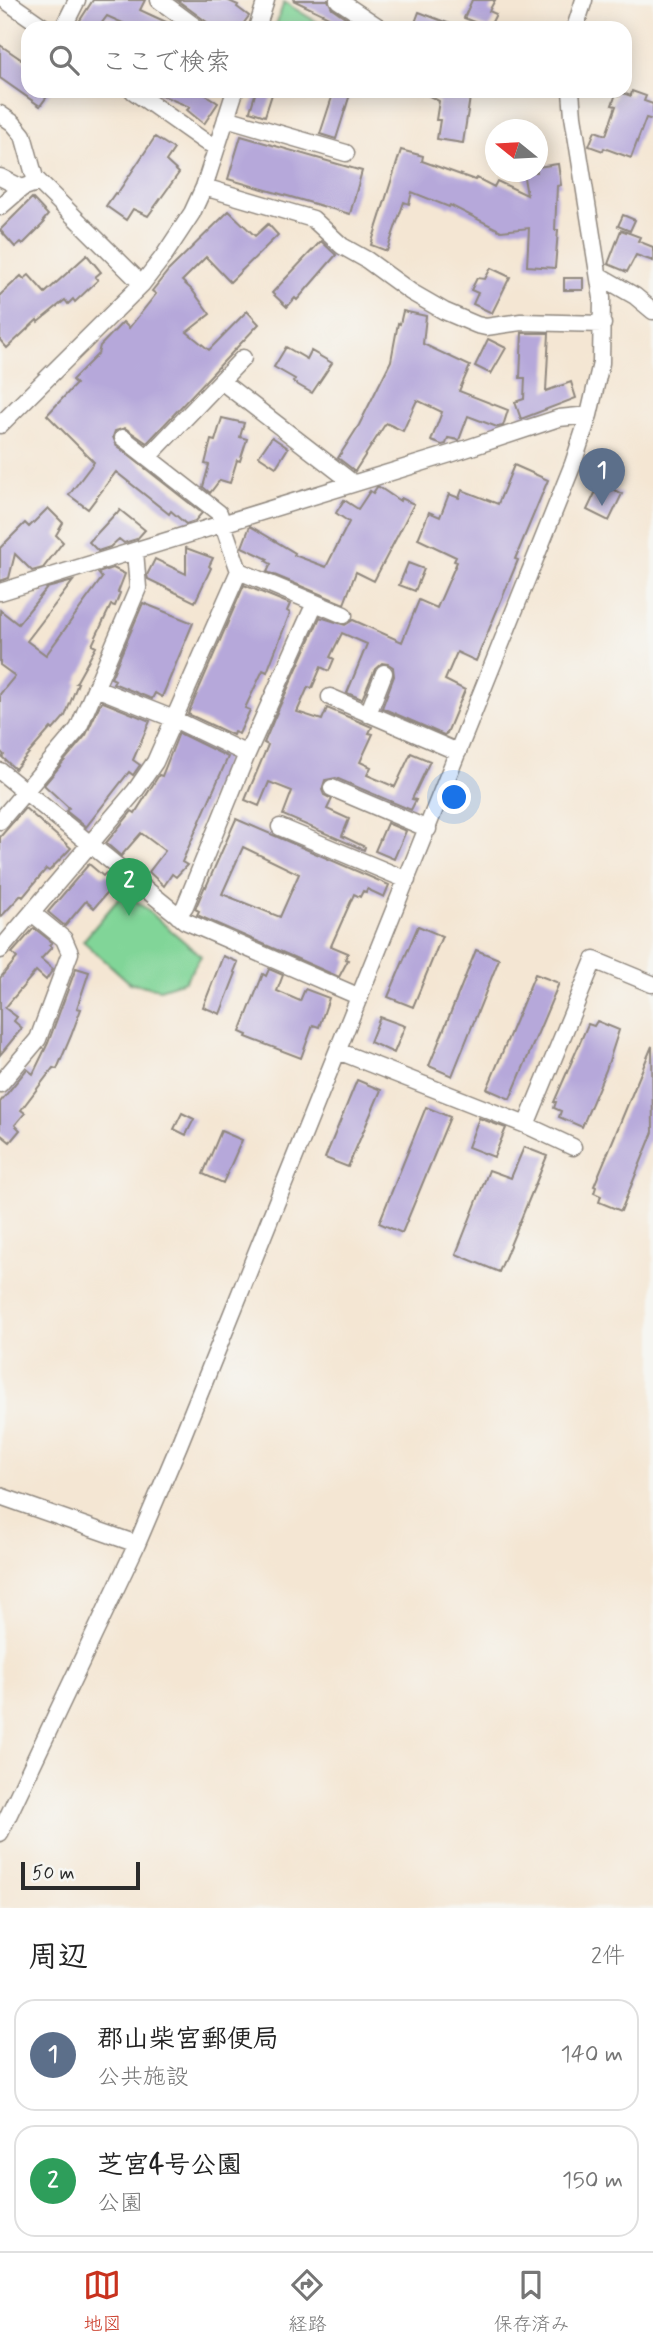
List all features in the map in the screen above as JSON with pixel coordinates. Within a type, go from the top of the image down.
[{"type":"street","points":[[5,0],[35,21]]},
{"type":"street","points":[[66,21],[77,0]]},
{"type":"street","points":[[159,0],[188,21]]},
{"type":"street","points":[[259,21],[266,0]]},
{"type":"street","points":[[338,0],[370,21]]},
{"type":"street","points":[[578,21],[584,0]]},
{"type":"street","points":[[143,98],[204,141],[217,147]]},
{"type":"street","points":[[0,425],[142,284],[183,228],[204,187],[233,98]]},
{"type":"street","points":[[0,1833],[136,1544],[179,1445],[428,829],[568,476],[589,415],[599,378],[603,324],[600,276],[572,98]]},
{"type":"street","points":[[0,114],[13,123],[27,141],[31,168],[39,182],[142,284]]},
{"type":"street","points":[[226,118],[346,153]]},
{"type":"street","points":[[0,177],[22,188]]},
{"type":"street","points":[[0,207],[22,188],[39,182]]},
{"type":"street","points":[[204,187],[313,219],[342,246],[367,260],[411,292],[444,311],[477,325],[486,327],[521,322],[603,324]]},
{"type":"street","points":[[600,276],[635,296],[653,311]]},
{"type":"street","points":[[148,457],[243,358]]},
{"type":"street","points":[[221,381],[353,483]]},
{"type":"street","points":[[0,592],[559,418],[589,415]]},
{"type":"street","points":[[0,950],[155,762],[239,571],[216,510],[123,438]]},
{"type":"street","points":[[0,821],[78,729],[138,588],[135,551]]},
{"type":"street","points":[[239,571],[344,615]]},
{"type":"street","points":[[178,916],[185,906],[247,754],[315,603]]},
{"type":"street","points":[[368,714],[384,673]]},
{"type":"street","points":[[96,688],[174,719],[247,754]]},
{"type":"street","points":[[330,697],[458,752]]},
{"type":"street","points":[[0,771],[178,916],[215,936],[360,997]]},
{"type":"street","points":[[332,788],[428,829]]},
{"type":"street","points":[[280,827],[407,880]]},
{"type":"street","points":[[0,1084],[38,1039],[70,953],[64,939],[32,913]]},
{"type":"street","points":[[526,1125],[594,960],[652,985]]},
{"type":"street","points":[[338,1051],[526,1125],[573,1147]]},
{"type":"street","points":[[0,1496],[136,1544]]},
{"type":"green space","points":[[284,2],[315,21],[277,21]]},
{"type":"green space","points":[[125,891],[201,956],[185,981],[160,989],[130,983],[83,941]]},
{"type":"building","points":[[93,0],[145,0],[140,10],[164,21],[118,21],[107,16],[103,21],[80,21]]},
{"type":"building","points":[[177,0],[227,0],[238,5],[237,7],[249,16],[245,21],[206,21]]},
{"type":"building","points":[[293,0],[328,0],[332,8],[351,21],[335,20]]},
{"type":"building","points":[[472,0],[495,0],[489,11],[496,14],[492,21],[472,21],[464,18]]},
{"type":"building","points":[[419,12],[442,21],[416,21]]},
{"type":"building","points":[[0,45],[21,59],[21,93],[0,78]]},
{"type":"building","points":[[632,91],[646,96],[644,101],[653,104],[653,120],[646,118],[631,158],[604,148],[603,151],[589,146],[595,131],[606,135],[616,106],[612,105],[614,98],[632,98]]},
{"type":"building","points":[[29,98],[46,98],[40,106]]},
{"type":"building","points":[[168,98],[210,98],[218,103],[204,124],[187,110],[190,107]]},
{"type":"building","points":[[254,98],[271,98],[265,116],[250,111]]},
{"type":"building","points":[[332,98],[349,98],[336,139],[320,134]]},
{"type":"building","points":[[433,98],[470,98],[463,143],[437,139],[439,101]]},
{"type":"building","points":[[241,136],[362,171],[350,214],[228,179]]},
{"type":"building","points":[[155,137],[174,149],[166,161],[179,173],[148,216],[133,209],[126,220],[106,206]]},
{"type":"building","points":[[401,150],[423,156],[422,161],[475,180],[477,178],[494,187],[499,182],[527,195],[525,182],[548,182],[548,165],[558,164],[561,185],[557,186],[555,268],[527,266],[529,228],[501,231],[450,205],[449,207],[412,192],[409,204],[404,202],[387,251],[371,245]]},
{"type":"building","points":[[32,198],[48,215],[44,223],[23,244],[21,242],[15,247],[0,230]]},
{"type":"building","points":[[229,211],[255,236],[268,224],[278,235],[230,282],[206,257],[182,281],[210,314],[187,332],[209,350],[247,311],[259,324],[147,443],[125,428],[115,431],[113,437],[117,446],[202,513],[195,521],[186,524],[171,511],[169,514],[116,472],[88,509],[69,495],[94,462],[47,415],[76,384],[72,380],[98,354],[100,346],[123,322],[129,328],[156,294],[152,291],[168,271]]},
{"type":"building","points":[[623,215],[635,220],[630,231],[618,226]]},
{"type":"building","points":[[621,230],[640,237],[638,241],[653,247],[653,261],[636,255],[627,272],[608,264]]},
{"type":"building","points":[[321,241],[336,255],[297,300],[295,298],[287,307],[272,293]]},
{"type":"building","points":[[87,255],[101,272],[95,277],[98,280],[75,302],[73,299],[68,304],[65,300],[38,322],[37,320],[7,348],[0,340],[0,295],[21,276],[24,279],[29,275],[45,293]]},
{"type":"building","points":[[491,268],[510,277],[492,313],[473,304],[478,293],[471,290],[477,278],[485,279]]},
{"type":"building","points":[[564,278],[583,278],[583,290],[564,290]]},
{"type":"building","points":[[403,311],[426,316],[423,344],[470,366],[459,391],[508,410],[503,426],[497,427],[468,416],[459,440],[448,438],[446,444],[442,445],[431,441],[442,412],[417,400],[403,431],[386,423],[355,471],[338,458],[359,425],[391,361]]},
{"type":"building","points":[[522,333],[549,333],[546,391],[571,382],[576,398],[521,419],[515,402],[524,399],[525,378],[520,378]]},
{"type":"building","points":[[488,339],[506,348],[491,374],[475,366]]},
{"type":"building","points":[[286,347],[307,359],[311,351],[332,363],[312,393],[274,367]]},
{"type":"building","points":[[222,418],[244,423],[240,437],[247,439],[230,483],[220,480],[210,493],[203,487],[209,465],[205,464],[211,440],[215,441]]},
{"type":"building","points":[[272,437],[288,448],[276,467],[259,456]]},
{"type":"building","points":[[514,465],[548,480],[476,661],[457,652],[445,680],[465,690],[447,733],[444,735],[382,708],[394,676],[393,667],[388,664],[382,663],[375,669],[362,699],[347,693],[367,644],[342,633],[330,657],[334,659],[329,671],[321,667],[297,712],[322,720],[327,708],[372,727],[369,733],[373,734],[360,762],[371,767],[367,775],[395,787],[411,753],[430,761],[412,799],[416,800],[411,810],[336,778],[325,780],[322,790],[324,795],[332,799],[327,809],[349,819],[342,836],[365,847],[364,850],[283,815],[292,791],[269,782],[259,806],[245,800],[268,745],[264,743],[320,617],[345,625],[353,620],[402,642],[419,600],[437,608],[457,562],[454,561],[456,557],[418,539],[429,512],[440,517],[449,494],[459,498],[462,490],[498,504]]},
{"type":"building","points":[[377,487],[400,501],[401,498],[414,504],[374,581],[356,572],[344,604],[267,572],[271,564],[266,561],[268,559],[242,547],[250,526],[295,553],[294,555],[326,567],[349,522],[336,513],[344,500],[358,509],[370,491],[373,493]]},
{"type":"building","points":[[608,487],[622,494],[609,521],[587,510],[597,489],[605,493]]},
{"type":"building","points":[[48,508],[63,523],[56,535],[63,542],[43,568],[32,571],[15,554],[9,578],[0,581],[0,548],[25,523],[29,527]]},
{"type":"building","points":[[120,510],[145,530],[137,539],[124,543],[119,539],[110,547],[98,551],[89,542]]},
{"type":"building","points":[[186,548],[213,558],[195,602],[148,579],[147,575],[155,559],[186,574]]},
{"type":"building","points":[[408,563],[424,569],[415,591],[399,585]]},
{"type":"building","points":[[113,568],[125,574],[118,592],[120,593],[115,606],[111,605],[92,645],[96,647],[76,683],[65,716],[15,769],[2,757],[4,755],[0,751],[0,694],[15,676],[0,665],[0,610],[18,624],[47,588],[73,581],[27,641],[46,655],[102,578],[98,573]]},
{"type":"building","points":[[244,585],[290,604],[287,611],[290,613],[267,672],[263,670],[245,708],[250,710],[239,734],[234,732],[233,735],[188,714]]},
{"type":"building","points":[[143,603],[193,623],[162,697],[155,693],[152,699],[113,683],[115,680],[111,678]]},
{"type":"building","points":[[103,702],[150,721],[133,760],[140,765],[133,775],[129,772],[86,827],[66,811],[69,808],[44,785],[86,735]]},
{"type":"building","points":[[179,733],[228,757],[182,862],[187,865],[176,877],[172,874],[164,886],[149,872],[165,851],[141,833],[121,856],[106,843],[132,811],[135,813],[159,775],[162,776]]},
{"type":"building","points":[[25,808],[71,848],[49,871],[46,869],[23,897],[21,895],[0,918],[0,837]]},
{"type":"building","points":[[236,819],[389,885],[384,897],[367,889],[360,897],[354,894],[331,946],[348,953],[345,959],[348,960],[339,977],[197,915],[199,911],[195,909]],"holes":[[[243,847],[299,874],[280,917],[222,894]]]},
{"type":"building","points":[[387,823],[406,831],[394,859],[375,851]]},
{"type":"building","points":[[89,864],[103,876],[106,873],[116,882],[94,908],[86,901],[65,926],[48,912]]},
{"type":"building","points":[[418,926],[442,936],[413,1007],[388,997]]},
{"type":"building","points":[[34,928],[52,942],[49,945],[52,947],[41,959],[53,969],[46,980],[36,971],[5,1008],[17,1017],[14,1021],[22,1028],[0,1055],[0,978],[17,958],[12,953]]},
{"type":"building","points":[[476,950],[499,959],[452,1076],[429,1066]]},
{"type":"building","points":[[223,956],[238,962],[220,1014],[203,1007]]},
{"type":"building","points":[[76,968],[89,972],[77,1008],[81,1009],[71,1036],[57,1069],[53,1068],[21,1110],[25,1113],[15,1125],[20,1130],[10,1142],[0,1134],[0,1102],[27,1069],[33,1074],[48,1043]]},
{"type":"building","points":[[269,969],[283,975],[277,991],[300,1001],[305,989],[329,998],[319,1027],[313,1025],[301,1058],[246,1037],[247,1035],[240,1032],[263,974],[266,976]]},
{"type":"building","points":[[535,974],[559,983],[510,1099],[487,1089]]},
{"type":"building","points":[[380,1017],[405,1026],[394,1053],[370,1042]]},
{"type":"building","points":[[597,1021],[619,1030],[606,1070],[582,1127],[559,1117],[561,1111],[554,1108],[554,1102],[588,1024],[594,1026]]},
{"type":"building","points":[[652,1046],[653,1132],[621,1211],[599,1202],[601,1196],[594,1193],[594,1186]]},
{"type":"building","points":[[357,1080],[381,1090],[348,1167],[325,1158]]},
{"type":"building","points":[[426,1107],[450,1117],[402,1233],[379,1223]]},
{"type":"building","points":[[182,1113],[194,1119],[186,1135],[174,1129]]},
{"type":"building","points":[[479,1118],[506,1128],[494,1157],[468,1147]]},
{"type":"building","points":[[221,1131],[242,1140],[223,1183],[203,1174]]},
{"type":"building","points":[[524,1147],[547,1156],[499,1272],[456,1254],[489,1170],[511,1178]]},
{"type":"place","name":"郡山柴宮郵便局","points":[[602,506]]},
{"type":"place","name":"芝宮4号公園","points":[[129,916]]}]
